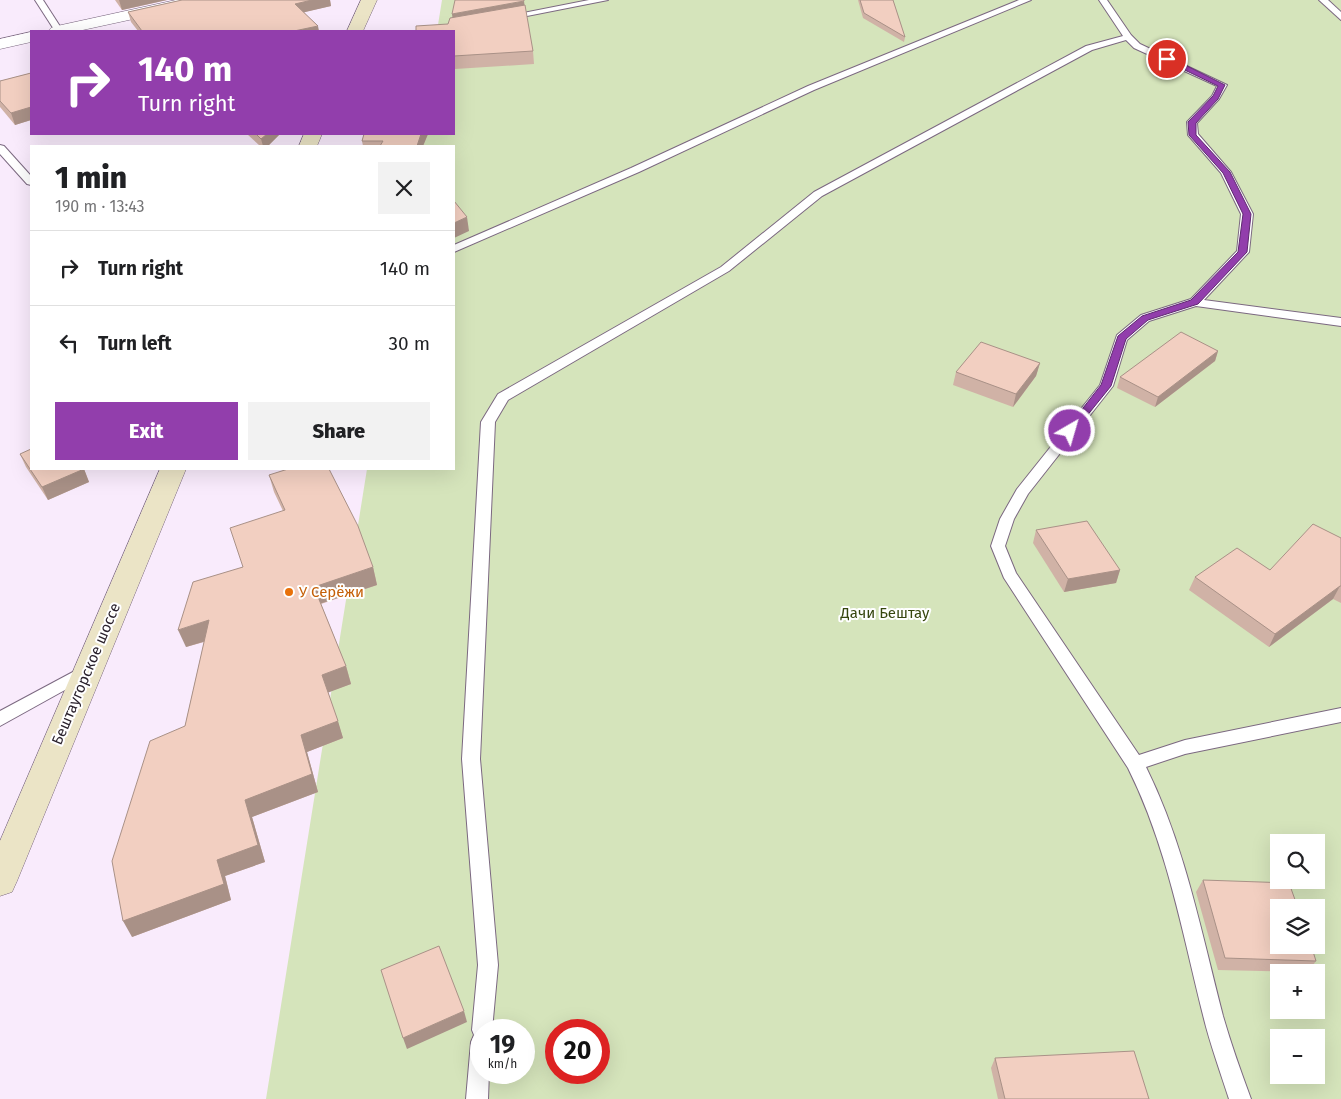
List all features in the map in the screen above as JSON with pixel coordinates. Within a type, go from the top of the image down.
[{"type":"main road","points":[[355,30],[369,0]]},
{"type":"main road","name":"Бештаугорское шоссе","points":[[0,880],[173,470]]},
{"type":"street","points":[[63,30],[198,0]]},
{"type":"street","points":[[0,44],[30,37]]},
{"type":"lane","points":[[39,0],[57,30]]},
{"type":"lane","points":[[497,19],[604,0]]},
{"type":"lane","points":[[455,249],[635,170],[811,88],[1027,0]]},
{"type":"lane","points":[[1103,0],[1128,37],[1137,46],[1222,85],[1216,97],[1192,122],[1193,135],[1226,172],[1247,214],[1243,252],[1195,302]]},
{"type":"lane","points":[[1323,0],[1341,17]]},
{"type":"lane","points":[[483,1019],[488,965],[471,759],[488,422],[503,397],[725,269],[818,194],[1089,48],[1128,37]]},
{"type":"lane","points":[[0,148],[30,181]]},
{"type":"lane","points":[[1240,1099],[1214,1019],[1174,860],[1151,793],[1135,763],[1009,574],[998,546],[1007,519],[1022,492],[1106,386],[1122,338],[1145,318],[1195,302],[1341,322]]},
{"type":"lane","points":[[0,718],[87,671]]},
{"type":"lane","points":[[1135,763],[1185,747],[1341,715]]},
{"type":"lane","points":[[477,1099],[478,1084]]},
{"type":"green space","name":"Дачи Бештау","points":[[442,0],[1341,0],[1341,1099],[266,1099],[367,470],[455,470],[455,145],[419,145],[421,135],[455,135],[455,30],[437,30]]},
{"type":"building","points":[[182,0],[312,0],[295,4],[318,26],[299,30],[141,30],[128,12]]},
{"type":"building","points":[[455,0],[524,0],[524,1],[452,14]]},
{"type":"building","points":[[860,0],[893,0],[905,37],[864,13]]},
{"type":"building","points":[[525,5],[533,51],[455,56],[455,30],[416,30],[416,26],[448,24],[450,18]]},
{"type":"building","points":[[30,73],[30,107],[11,113],[0,101],[0,81]]},
{"type":"building","points":[[257,135],[266,135],[261,139]]},
{"type":"building","points":[[364,135],[421,135],[417,145],[381,145],[383,141],[362,141]]},
{"type":"building","points":[[455,202],[467,217],[455,223]]},
{"type":"building","points":[[1181,332],[1218,351],[1158,397],[1120,377]]},
{"type":"building","points":[[981,342],[1040,363],[1016,394],[956,372]]},
{"type":"building","points":[[30,449],[30,469],[20,454]]},
{"type":"building","points":[[31,470],[82,470],[42,487]]},
{"type":"building","points":[[285,470],[330,470],[358,526],[373,567],[314,587],[346,666],[322,675],[338,721],[301,735],[312,774],[245,800],[258,845],[217,860],[224,884],[123,921],[112,861],[150,741],[185,726],[209,620],[178,630],[193,582],[243,567],[230,528],[285,510],[269,475]]},
{"type":"building","points":[[1087,521],[1120,570],[1068,579],[1036,530]]},
{"type":"building","points":[[1313,524],[1341,538],[1341,586],[1275,634],[1195,577],[1237,548],[1270,570]]},
{"type":"building","points":[[1203,880],[1270,882],[1270,889],[1291,889],[1295,899],[1270,899],[1270,954],[1314,954],[1316,961],[1225,958]]},
{"type":"building","points":[[439,946],[464,1011],[403,1038],[381,970]]},
{"type":"building","points":[[1134,1051],[1149,1099],[1005,1099],[995,1058]]},
{"type":"place","name":"У Серёжи","points":[[289,592]]},
{"type":"route","points":[[1070,431],[1106,386],[1122,338],[1145,318],[1167,309],[1195,302],[1243,252],[1247,214],[1226,172],[1193,135],[1192,122],[1216,97],[1222,85],[1167,59]]}]
